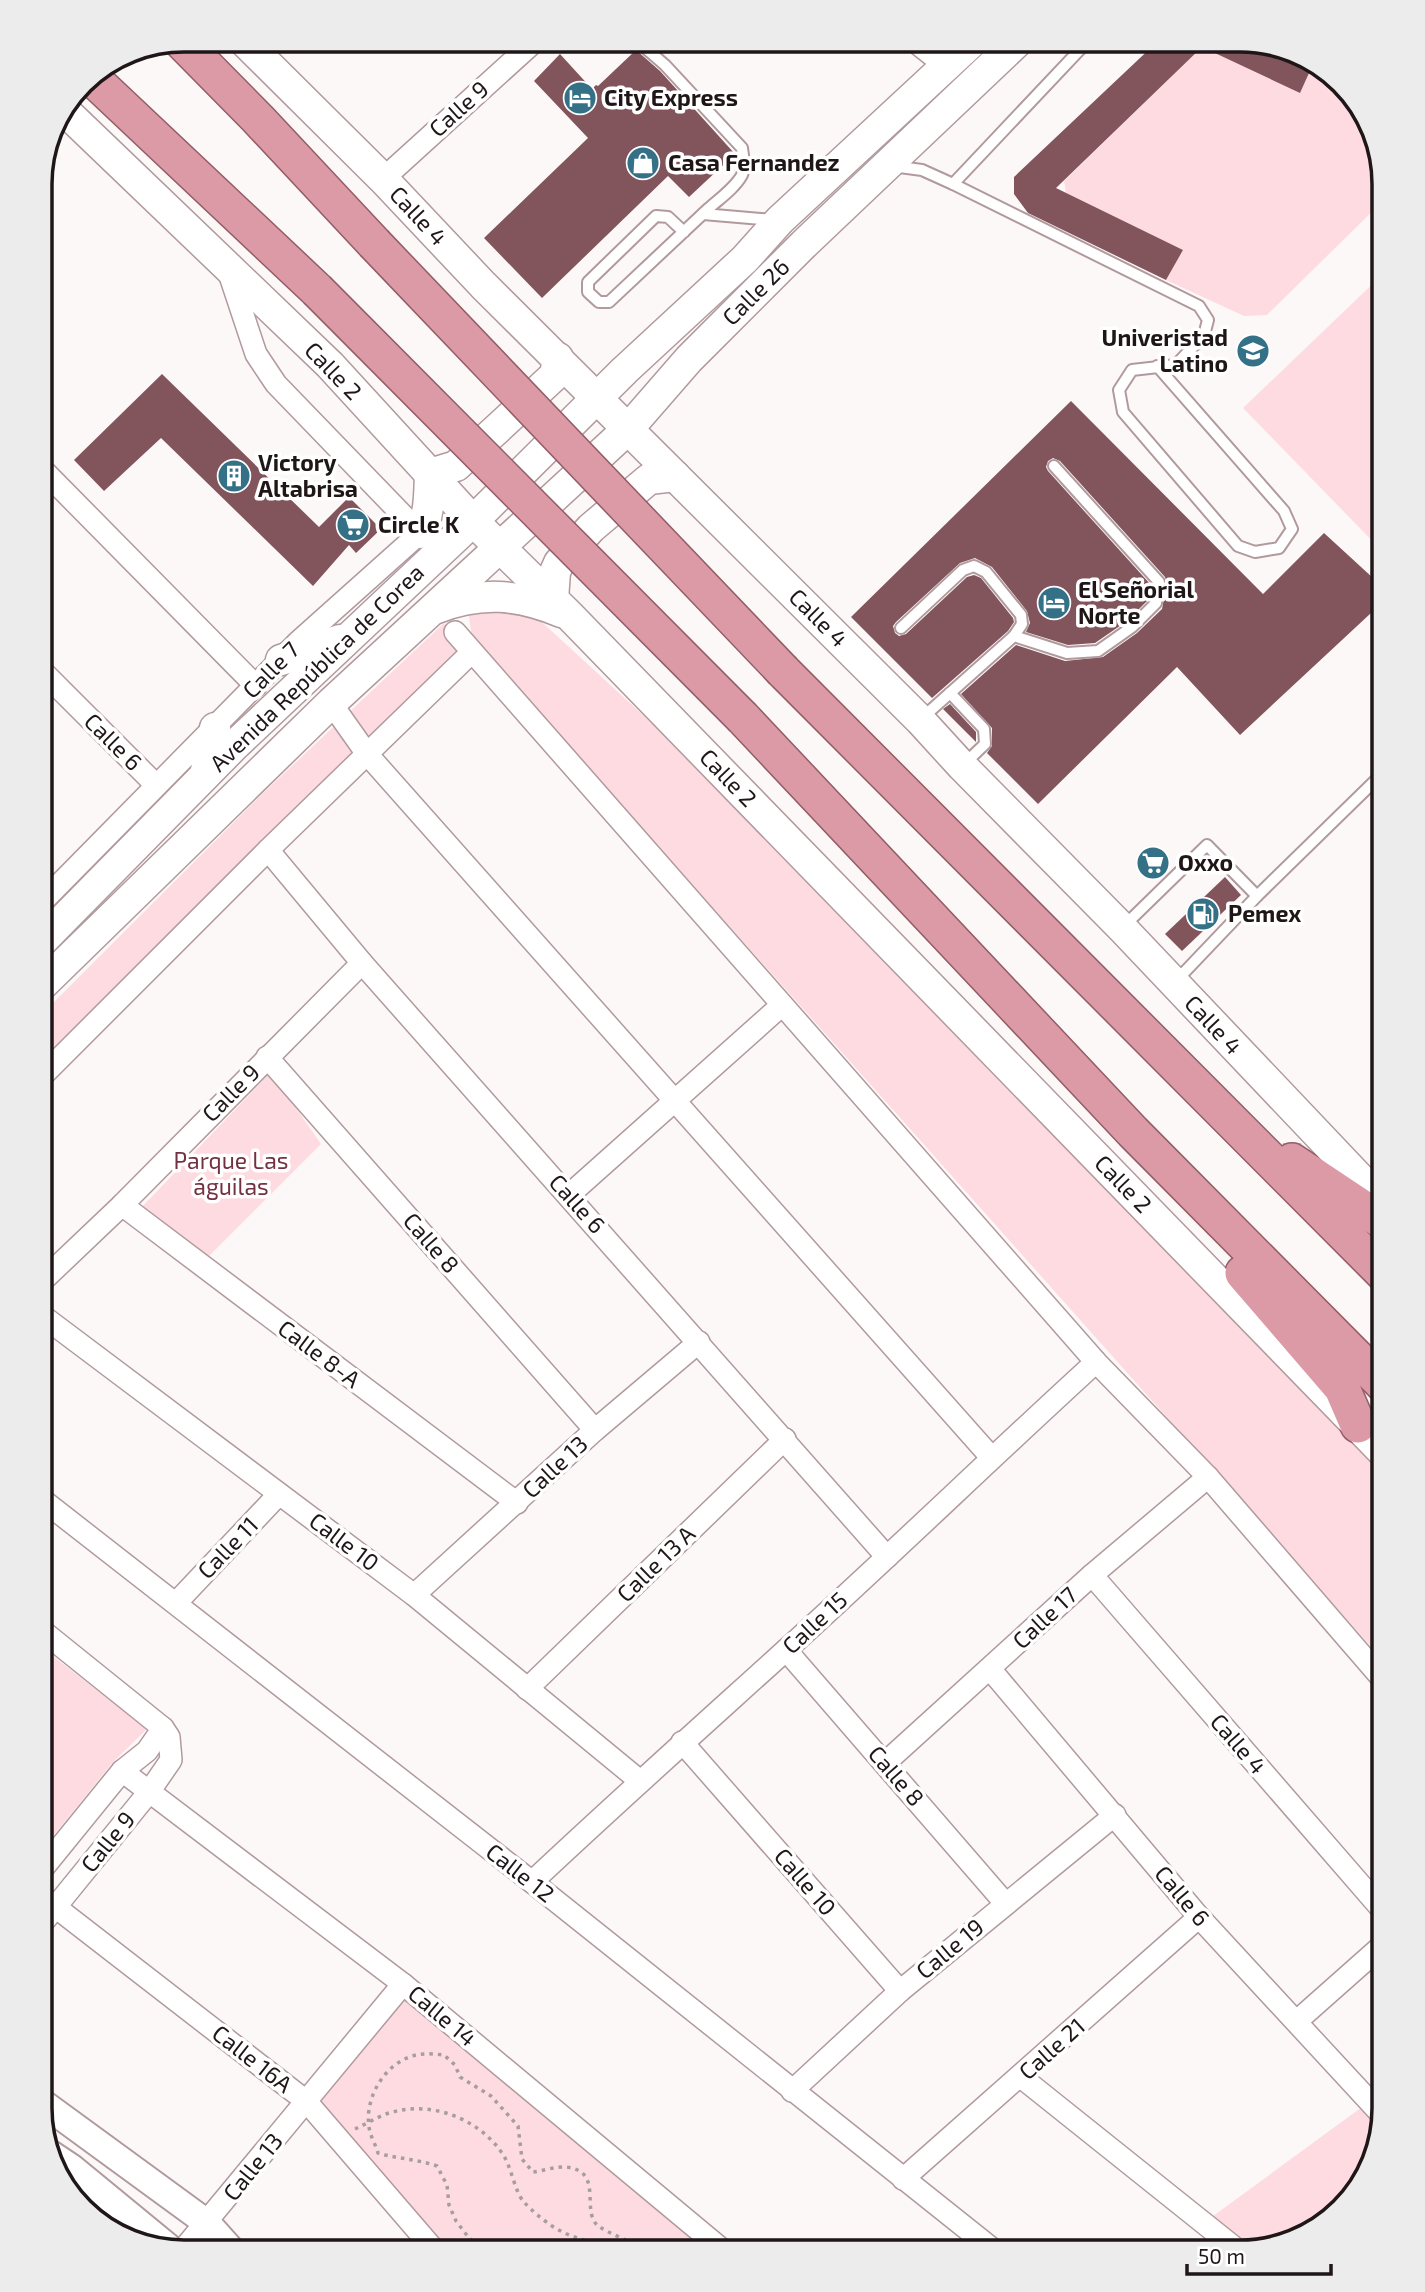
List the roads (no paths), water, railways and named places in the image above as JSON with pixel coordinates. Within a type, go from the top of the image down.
[{"type":"highway","points":[[192,52],[783,670],[1372,1262]]},
{"type":"highway","points":[[98,84],[317,290],[743,718],[1133,1132],[1372,1373]]},
{"type":"highway","points":[[1226,1117],[1372,1214]]},
{"type":"highway","points":[[1133,1132],[1201,1225],[1342,1388],[1358,1425]]},
{"type":"main road","name":"Calle 4","points":[[255,52],[383,179],[483,285],[920,720],[1372,1191]]},
{"type":"main road","name":"Calle 26","points":[[599,398],[625,370],[745,259],[780,220],[961,53]]},
{"type":"main road","name":"Calle 26","points":[[500,547],[629,428],[689,359],[885,165],[1005,53]]},
{"type":"main road","name":"Calle 2","points":[[71,117],[330,365],[473,522],[561,607],[1372,1440]]},
{"type":"main road","points":[[420,533],[429,505],[430,474],[456,466],[496,430],[555,375],[558,358]]},
{"type":"main road","name":"Avenida República de Corea","points":[[53,930],[205,775],[473,522],[599,398]]},
{"type":"main road","points":[[430,611],[461,599],[511,596],[561,607],[555,572],[559,563],[591,528],[649,479],[675,476]]},
{"type":"main road","name":"Avenida República de Corea","points":[[53,976],[331,703],[500,547]]},
{"type":"main road","points":[[281,660],[350,636]]},
{"type":"main road","points":[[205,775],[215,728]]},
{"type":"street","name":"Calle 9","points":[[383,179],[522,52]]},
{"type":"street","points":[[929,53],[947,67]]},
{"type":"street","points":[[226,264],[256,354],[276,384],[420,533]]},
{"type":"street","points":[[53,480],[256,685]]},
{"type":"street","name":"Calle 7","points":[[53,884],[215,728],[281,660],[374,572],[420,533]]},
{"type":"street","points":[[455,632],[1096,1362],[1208,1477],[1372,1667]]},
{"type":"street","points":[[53,1065],[268,850],[472,652]]},
{"type":"street","name":"Calle 6","points":[[53,682],[156,785]]},
{"type":"street","points":[[331,703],[367,754],[992,1457]]},
{"type":"street","name":"Calle 6","points":[[268,850],[362,963],[887,1557]]},
{"type":"street","name":"Calle 9","points":[[52,1271],[122,1205],[362,963]]},
{"type":"street","points":[[569,1195],[782,1005]]},
{"type":"street","name":"Calle 8","points":[[267,1057],[595,1430]]},
{"type":"street","name":"Calle 8-A","points":[[122,1205],[517,1503]]},
{"type":"street","name":"Calle 10","points":[[52,1323],[414,1595],[640,1781]]},
{"type":"street","name":"Calle 13","points":[[414,1595],[595,1430],[699,1342]]},
{"type":"street","name":"Calle 15","points":[[532,1882],[1096,1362]]},
{"type":"street","name":"Calle 13 A","points":[[527,1689],[785,1439]]},
{"type":"street","name":"Calle 17","points":[[885,1763],[1092,1575],[1208,1477]]},
{"type":"street","name":"Calle 11","points":[[176,1602],[279,1494]]},
{"type":"street","name":"Calle 12","points":[[52,1508],[176,1602],[532,1882],[980,2240]]},
{"type":"street","name":"Calle 4","points":[[1092,1575],[1372,1898]]},
{"type":"street","points":[[52,1639],[163,1728],[169,1737],[171,1760],[149,1792]]},
{"type":"street","name":"Calle 8","points":[[786,1650],[1005,1903]]},
{"type":"street","name":"Calle 6","points":[[990,1669],[1199,1917],[1372,2104]]},
{"type":"street","points":[[122,1771],[147,1751],[163,1728]]},
{"type":"street","name":"Calle 10","points":[[682,1742],[900,1991]]},
{"type":"street","name":"Calle 9","points":[[52,1857],[122,1771]]},
{"type":"street","name":"Calle 14","points":[[122,1771],[403,1984],[710,2240]]},
{"type":"street","name":"Calle 9","points":[[52,1896],[149,1792]]},
{"type":"street","name":"Calle 19","points":[[792,2091],[900,1991],[1115,1815]]},
{"type":"street","name":"Calle 16A","points":[[52,1903],[306,2101],[425,2239]]},
{"type":"street","name":"Calle 21","points":[[903,2179],[1199,1917]]},
{"type":"street","points":[[1297,2021],[1372,1955]]},
{"type":"street","name":"Calle 13","points":[[192,2239],[403,1984]]},
{"type":"street","points":[[1021,2077],[1225,2240]]},
{"type":"street","points":[[52,2110],[206,2223],[220,2239]]},
{"type":"street","points":[[66,2166],[153,2235]]},
{"type":"lane","points":[[650,52],[742,148],[743,173],[736,183],[684,232],[609,302],[598,302],[588,292],[588,282],[652,219],[662,215],[667,217],[684,232]]},
{"type":"lane","points":[[953,184],[1077,53]]},
{"type":"lane","points":[[885,165],[922,170],[1199,306],[1208,320],[1204,335],[1176,365],[1157,366],[1132,370],[1119,390],[1123,412],[1238,546],[1255,552],[1279,548],[1292,529],[1284,511],[1157,366]]},
{"type":"lane","points":[[703,214],[780,220]]},
{"type":"lane","points":[[1014,636],[1067,653],[1098,651],[1132,627],[1156,603],[1159,582],[1054,466]]},
{"type":"lane","points":[[901,628],[963,570],[974,566],[986,572],[1021,615],[1022,624],[1014,636],[920,720]]},
{"type":"lane","points":[[950,692],[984,729],[985,744],[962,766]]},
{"type":"lane","points":[[1174,983],[1372,784]]},
{"type":"lane","points":[[1122,928],[1207,845],[1257,897]]},
{"type":"place","name":"City Express","points":[[580,98]]},
{"type":"place","name":"Casa Fernandez","points":[[643,163]]},
{"type":"place","name":"Univeristad Latino","points":[[1253,351]]},
{"type":"place","name":"Victory Altabrisa","points":[[234,476]]},
{"type":"place","name":"Circle K","points":[[353,525]]},
{"type":"place","name":"El Señorial Norte","points":[[1054,603]]},
{"type":"place","name":"Oxxo","points":[[1153,863]]},
{"type":"place","name":"Pemex","points":[[1203,914]]},
{"type":"park label","name":"Parque Las águilas","points":[[231,1174]]}]
